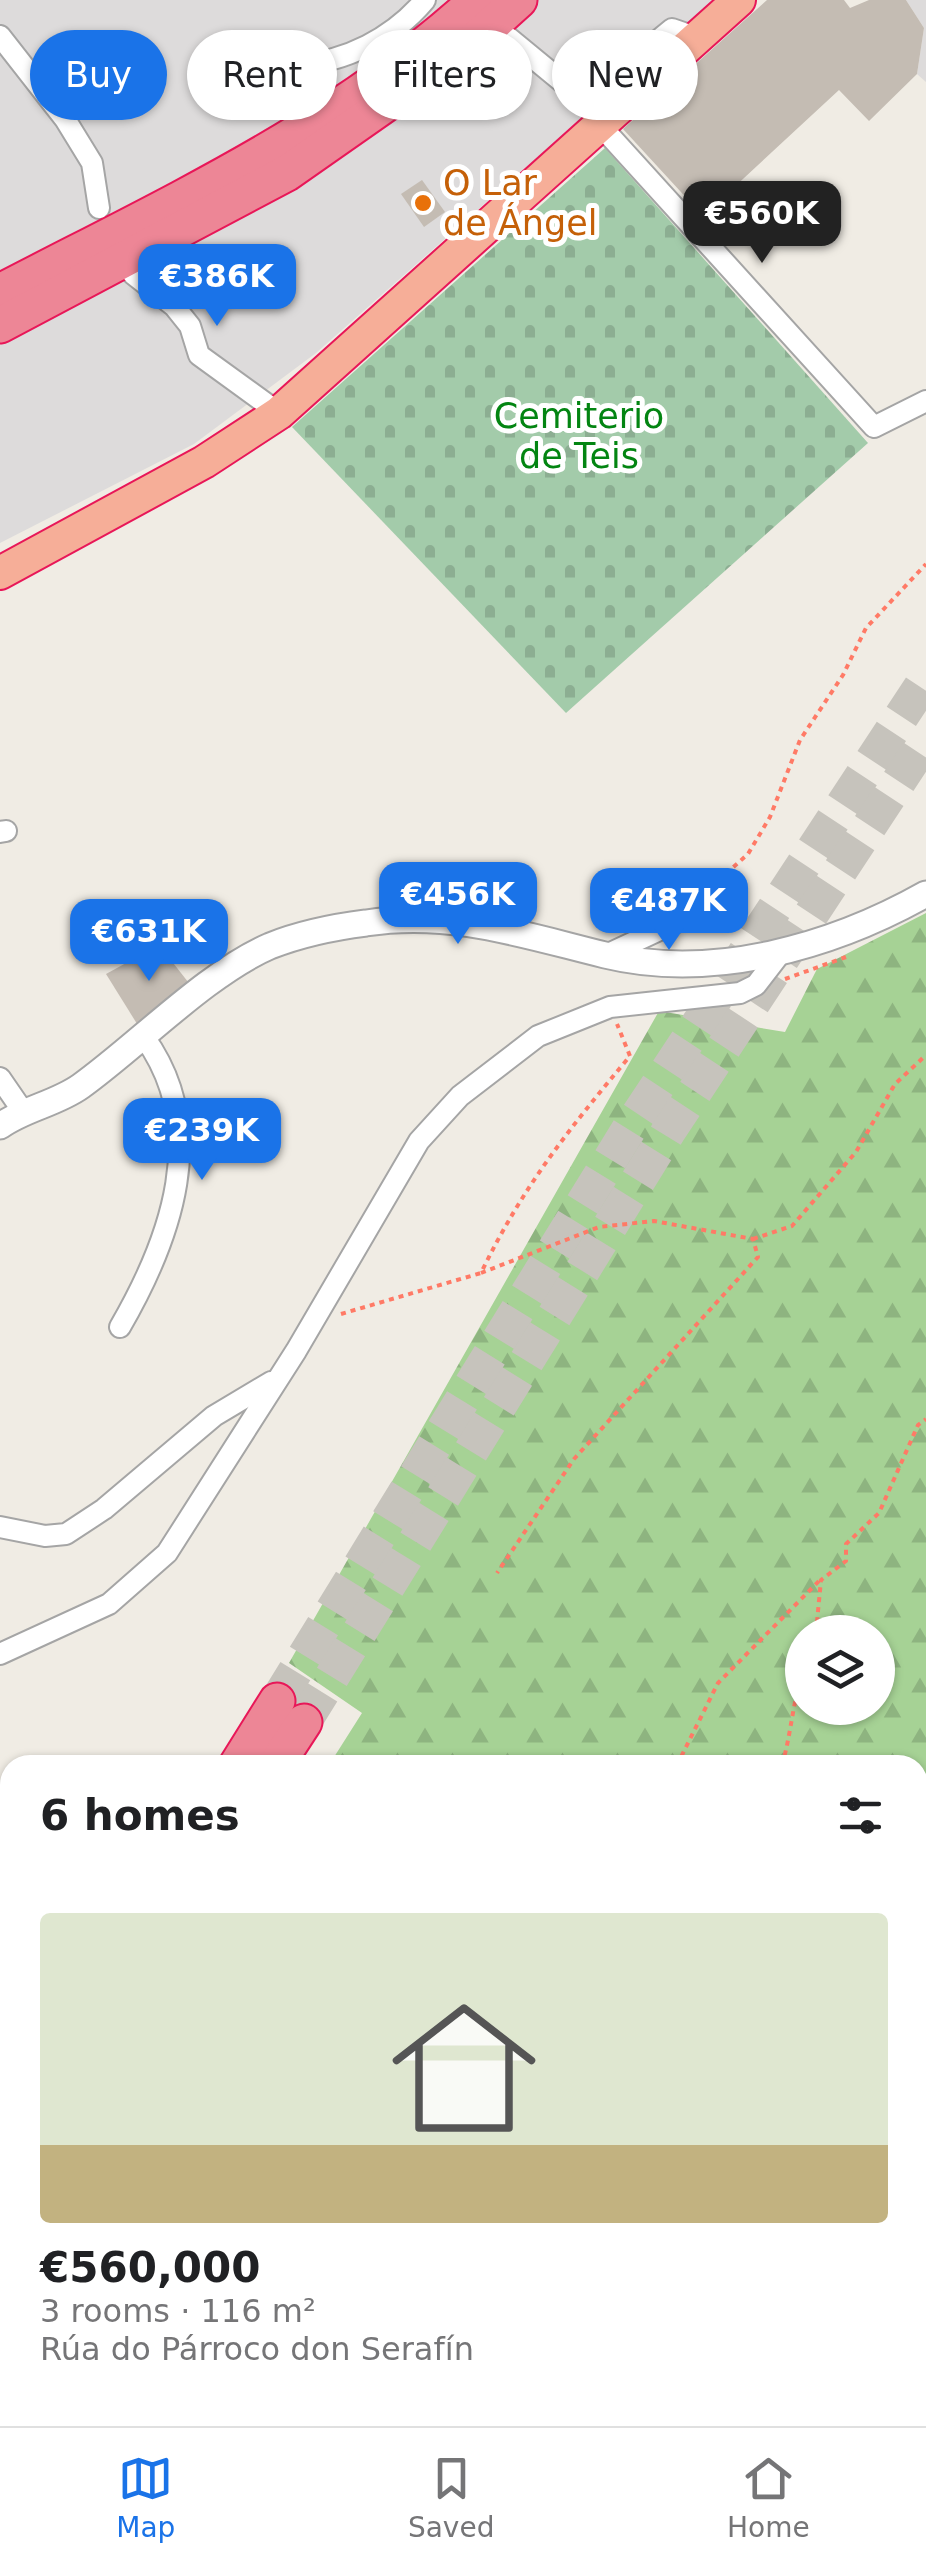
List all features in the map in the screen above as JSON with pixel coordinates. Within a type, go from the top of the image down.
[{"type":"highway","points":[[0,292],[284,142],[372,85],[477,0]]},
{"type":"highway","points":[[0,325],[287,173],[452,58],[519,0]]},
{"type":"highway","points":[[698,38],[739,0]]},
{"type":"highway","points":[[0,573],[204,462],[278,413],[604,120]]},
{"type":"highway","points":[[247,1755],[290,1711],[279,1755]]},
{"type":"street","points":[[337,60],[378,40],[426,0]]},
{"type":"street","points":[[0,36],[65,120],[92,163],[98,208]]},
{"type":"street","points":[[532,57],[552,74]]},
{"type":"street","points":[[599,124],[874,428],[926,401]]},
{"type":"street","points":[[134,274],[174,306],[190,326],[199,355],[278,413]]},
{"type":"street","points":[[0,1126],[22,1110],[77,1089],[237,964],[268,947],[332,928],[412,918],[463,920],[532,933],[606,955],[700,964],[782,950],[864,926],[926,894]]},
{"type":"street","points":[[606,955],[710,906]]},
{"type":"street","points":[[0,1654],[72,1625],[109,1604],[167,1554],[279,1378],[400,1172],[439,1116],[501,1061],[538,1036],[610,1007],[740,993],[756,985],[782,950]]},
{"type":"street","points":[[120,1327],[165,1238],[182,1159],[178,1125],[162,1072],[144,1037]]},
{"type":"street","points":[[0,1078],[22,1110]]},
{"type":"street","points":[[0,1527],[45,1536],[66,1534],[104,1509],[214,1416],[279,1378]]},
{"type":"path","points":[[710,906],[703,898],[718,877],[748,854],[770,817],[800,740],[843,675],[866,628],[926,564]]},
{"type":"path","points":[[481,1273],[508,1216],[545,1158],[630,1056],[610,1007]]},
{"type":"path","points":[[312,1322],[481,1273],[598,1227],[654,1221],[753,1239],[792,1226],[856,1152],[894,1084],[926,1055]]},
{"type":"path","points":[[496,1573],[574,1459],[758,1257],[753,1239]]},
{"type":"path","points":[[683,1755],[718,1683],[821,1580],[846,1561],[846,1544],[878,1513],[893,1488],[918,1424],[926,1419]]},
{"type":"path","points":[[818,1615],[821,1580]]},
{"type":"path","points":[[785,1755],[790,1725]]},
{"type":"shaded area","points":[[0,0],[715,0],[681,30],[552,30],[552,120],[579,120],[316,353],[194,444],[0,543]]},
{"type":"shaded area","points":[[906,0],[926,0],[926,82],[917,74],[924,28]]},
{"type":"green space","name":"Cemiterio de Teis","points":[[605,148],[868,443],[566,713],[292,427]]},
{"type":"green space","points":[[926,913],[926,1755],[335,1755],[362,1713],[289,1663],[659,1011],[785,1032],[817,969]]},
{"type":"building","points":[[767,0],[844,0],[850,8],[869,0],[906,0],[924,28],[917,74],[869,121],[839,90],[703,216],[623,129],[633,120],[698,120],[698,62]]},
{"type":"building","name":"O Lar de Ángel","points":[[422,180],[445,212],[424,227],[401,194]]},
{"type":"building","points":[[159,945],[192,987],[139,1027],[106,974]]},
{"type":"tunnel","points":[[277,1701],[629,1129],[926,679]]},
{"type":"tunnel","points":[[304,1722],[668,1132],[926,740]]},
{"type":"place","name":"O Lar de Ángel","points":[[423,203]]}]
